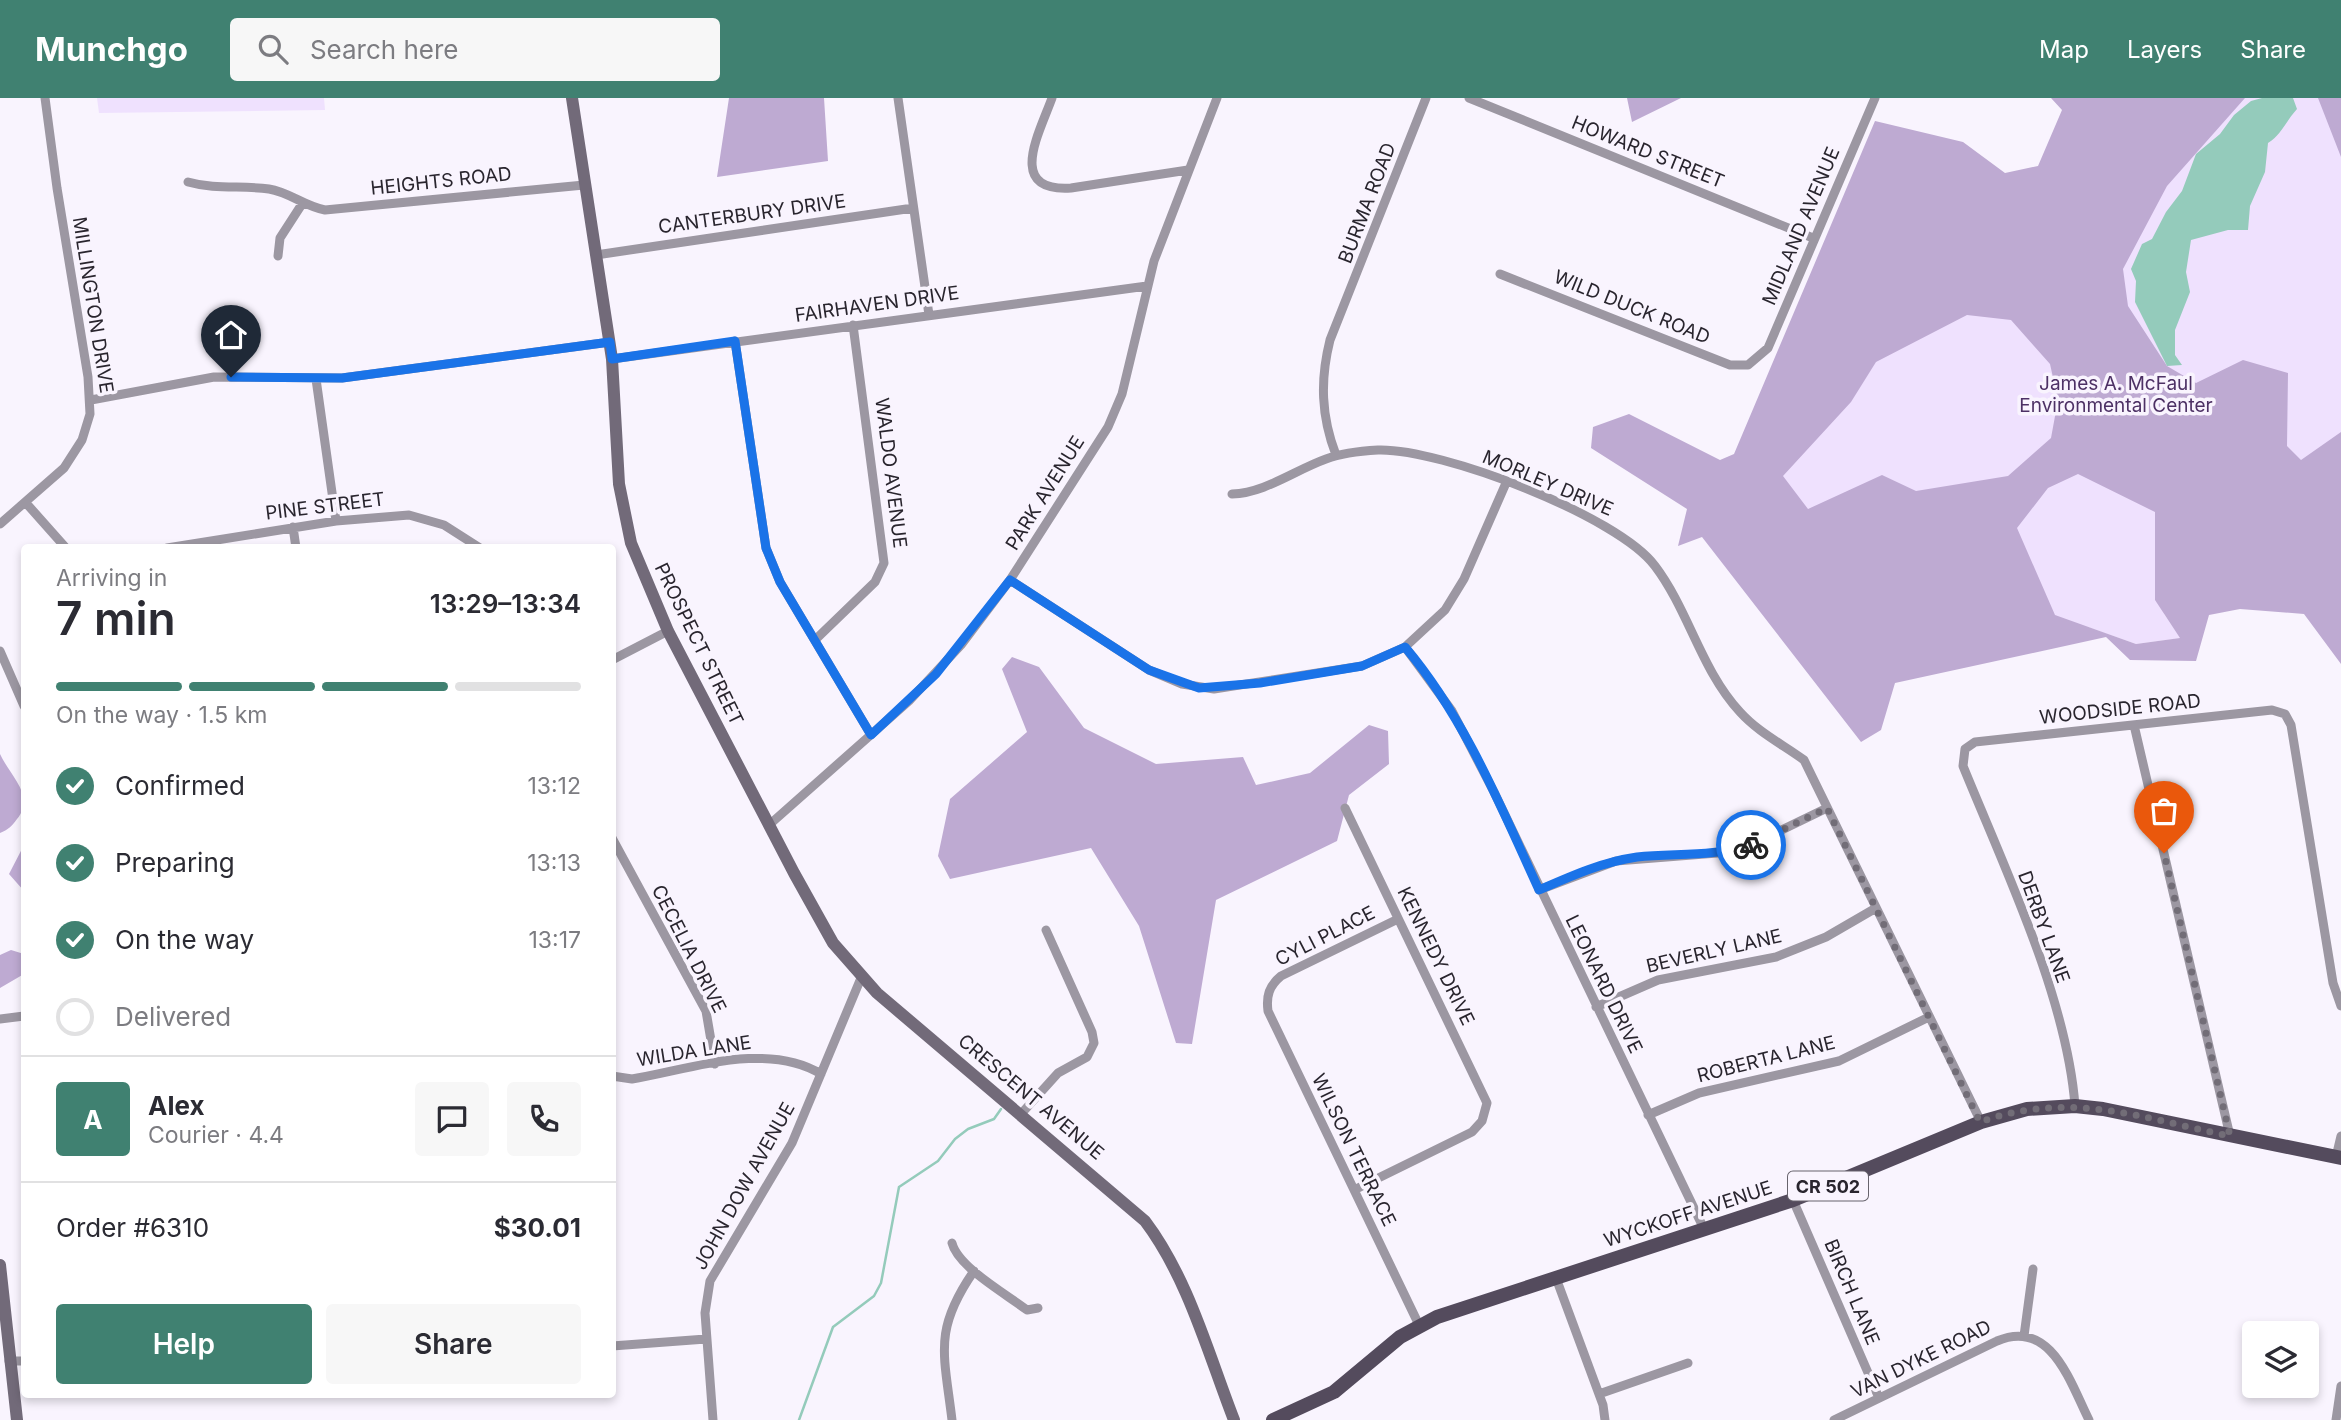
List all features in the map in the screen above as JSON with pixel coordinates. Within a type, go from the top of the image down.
[{"type":"main road","name":"PROSPECT STREET","points":[[572,98],[610,342],[622,510],[642,575],[668,631],[769,825]]},
{"type":"main road","name":"CRESCENT AVENUE","points":[[769,825],[834,943],[861,978],[1130,1206],[1160,1240],[1179,1277],[1234,1420]]},
{"type":"main road","name":"WYCKOFF AVENUE","points":[[1273,1420],[1334,1392],[1383,1349],[1419,1325],[1793,1199],[1980,1122],[2027,1109],[2075,1106],[2339,1158]]},
{"type":"main road","points":[[0,1265],[17,1420]]},
{"type":"street","name":"MILLINGTON DRIVE","points":[[0,524],[64,468],[76,452],[88,427],[91,400],[45,98]]},
{"type":"street","points":[[898,98],[929,315]]},
{"type":"street","points":[[1052,98],[1031,155],[1035,177],[1040,184],[1052,189],[1071,188],[1188,170]]},
{"type":"street","name":"PARK AVENUE","points":[[769,825],[871,735],[944,664],[1010,580],[1116,411],[1147,286],[1217,98]]},
{"type":"street","name":"BURMA ROAD","points":[[1336,456],[1324,418],[1322,381],[1330,340],[1426,98]]},
{"type":"street","name":"HOWARD STREET","points":[[1469,98],[1813,238]]},
{"type":"street","name":"MIDLAND AVENUE","points":[[1752,363],[1768,348],[1875,98]]},
{"type":"street","name":"HEIGHTS ROAD","points":[[188,182],[209,188],[267,189],[282,192],[302,204],[324,210],[584,185]]},
{"type":"street","points":[[278,256],[280,238],[302,204]]},
{"type":"street","name":"CANTERBURY DRIVE","points":[[596,255],[914,208]]},
{"type":"street","name":"WILD DUCK ROAD","points":[[1500,274],[1730,365],[1752,363]]},
{"type":"street","name":"FAIRHAVEN DRIVE","points":[[612,359],[1147,286]]},
{"type":"street","name":"WALDO AVENUE","points":[[815,640],[875,582],[884,563],[853,325]]},
{"type":"street","points":[[735,341],[766,548],[780,582],[871,735]]},
{"type":"street","points":[[91,400],[215,377],[316,379],[372,375],[610,342]]},
{"type":"street","points":[[316,379],[335,520]]},
{"type":"street","name":"MORLEY DRIVE","points":[[1232,494],[1260,488],[1336,456],[1379,450],[1424,454],[1506,483],[1602,524],[1644,553],[1665,581],[1704,659],[1736,708],[1753,725],[1804,760],[1980,1122]]},
{"type":"street","points":[[1010,580],[1149,670],[1199,688],[1260,683],[1362,666],[1405,647],[1435,622],[1456,595],[1506,483]]},
{"type":"street","points":[[26,503],[62,544]]},
{"type":"street","name":"PINE STREET","points":[[191,544],[335,520],[409,515],[444,525],[474,544]]},
{"type":"street","points":[[293,527],[295,544]]},
{"type":"street","points":[[616,658],[668,631]]},
{"type":"street","name":"LEONARD DRIVE","points":[[1405,647],[1452,711],[1494,792],[1704,1230]]},
{"type":"street","points":[[0,651],[21,699]]},
{"type":"street","name":"WOODSIDE ROAD","points":[[1963,766],[1965,749],[1975,742],[2273,710],[2285,714],[2291,725],[2333,983],[2341,1006]]},
{"type":"street","points":[[2134,725],[2230,1136]]},
{"type":"street","name":"DERBY LANE","points":[[1963,766],[2024,920],[2063,1033],[2075,1106]]},
{"type":"street","name":"KENNEDY DRIVE","points":[[1345,808],[1486,1103],[1482,1121],[1472,1132],[1354,1190]]},
{"type":"street","points":[[1539,890],[1616,861],[1730,852],[1827,808]]},
{"type":"street","name":"CECELIA DRIVE","points":[[616,846],[706,1012],[715,1065]]},
{"type":"street","name":"BEVERLY LANE","points":[[1595,1007],[1658,980],[1776,957],[1826,937],[1876,908]]},
{"type":"street","name":"CYLI PLACE","points":[[1270,988],[1281,976],[1398,919]]},
{"type":"street","points":[[1021,1114],[1058,1073],[1087,1057],[1094,1043],[1092,1032],[1046,930]]},
{"type":"street","name":"JOHN DOW AVENUE","points":[[713,1420],[706,1339],[706,1297],[716,1267],[792,1143],[861,978]]},
{"type":"street","name":"WILSON TERRACE","points":[[1270,988],[1268,1011],[1419,1325]]},
{"type":"street","points":[[0,1019],[21,1016]]},
{"type":"street","name":"ROBERTA LANE","points":[[1648,1115],[1699,1093],[1839,1061],[1929,1017]]},
{"type":"street","name":"WILDA LANE","points":[[616,1077],[632,1079],[753,1058],[775,1058],[798,1063],[821,1074]]},
{"type":"street","points":[[2339,1158],[2341,1136]]},
{"type":"street","name":"BIRCH LANE","points":[[1793,1199],[1879,1398]]},
{"type":"street","points":[[951,1243],[954,1253],[974,1271],[1027,1310],[1038,1308]]},
{"type":"street","points":[[2033,1269],[2024,1336],[2042,1342],[2057,1357],[2089,1420]]},
{"type":"street","points":[[952,1420],[945,1331],[955,1299],[974,1271]]},
{"type":"street","points":[[1556,1278],[1599,1394],[1605,1420]]},
{"type":"street","name":"VAN DYKE ROAD","points":[[1834,1420],[1997,1342],[2024,1336]]},
{"type":"street","points":[[616,1346],[706,1339]]},
{"type":"street","points":[[9,1361],[21,1361]]},
{"type":"street","points":[[1599,1394],[1688,1363]]},
{"type":"street","points":[[2336,1420],[2341,1386]]},
{"type":"green space","points":[[97,98],[324,98],[325,110],[99,113]]},
{"type":"green space","points":[[729,98],[824,98],[828,161],[717,177]]},
{"type":"green space","points":[[1627,98],[1681,98],[1632,122]]},
{"type":"green space","points":[[2051,98],[2245,98],[2167,186],[2123,269],[2128,306],[2167,366],[2196,383],[2243,360],[2288,373],[2287,446],[2301,460],[2341,432],[2341,664],[2304,614],[2240,609],[2209,615],[2196,661],[2130,660],[2106,637],[1895,683],[1881,730],[1861,742],[1702,537],[1678,546],[1687,509],[1591,448],[1593,427],[1629,414],[1720,460],[1734,454],[1875,121],[1963,142],[2005,173],[2038,166],[2062,110]],"holes":[[[1967,315],[2011,320],[2050,364],[2058,400],[2051,438],[2008,476],[1916,491],[1882,475],[1808,509],[1783,476],[1851,402],[1876,362]],[[2078,474],[2155,512],[2155,600],[2180,638],[2136,644],[2055,615],[2017,528],[2048,488]]]},
{"type":"green space","name":"James A. McFaul Environmental Center","points":[[2197,98],[2341,98],[2341,580],[2164,614],[2181,638],[2136,644],[2088,627],[1846,671],[1766,441]]},
{"type":"green space","points":[[2318,98],[2341,98],[2341,157]]},
{"type":"green space","points":[[1012,657],[1039,667],[1084,728],[1156,764],[1243,757],[1256,785],[1310,773],[1369,725],[1388,731],[1389,764],[1349,795],[1337,841],[1216,900],[1192,1044],[1176,1043],[1139,926],[1091,848],[950,879],[938,856],[950,799],[1027,732],[1002,669]]},
{"type":"green space","points":[[0,754],[21,790],[21,812],[8,829],[0,833]]},
{"type":"green space","points":[[21,851],[21,888],[9,874]]},
{"type":"green space","points":[[11,950],[21,953],[21,976],[0,988],[0,955]]},
{"type":"shaded area","points":[[2262,98],[2293,98],[2297,109],[2268,143],[2265,172],[2250,206],[2248,230],[2228,230],[2191,240],[2186,272],[2190,292],[2175,330],[2175,355],[2182,365],[2167,366],[2135,302],[2136,281],[2131,269],[2142,244],[2152,239],[2166,212],[2182,191],[2196,154],[2220,134],[2234,115],[2251,101]]},
{"type":"waterway","points":[[799,1420],[833,1327],[874,1296],[881,1283],[899,1187],[938,1161],[955,1139],[968,1129],[994,1119],[1001,1109]]},
{"type":"way so far","points":[[1751,845],[1827,808],[1980,1122],[2027,1109],[2075,1106],[2103,1109],[2230,1136],[2164,853]]},
{"type":"route","points":[[231,377],[342,378],[610,342],[612,359],[735,341],[766,548],[780,582],[871,735],[936,674],[985,616],[1010,580],[1149,670],[1199,688],[1214,689],[1260,683],[1362,666],[1405,647],[1452,711],[1494,792],[1539,890],[1580,872],[1616,861],[1661,856],[1714,855],[1751,845]]}]
